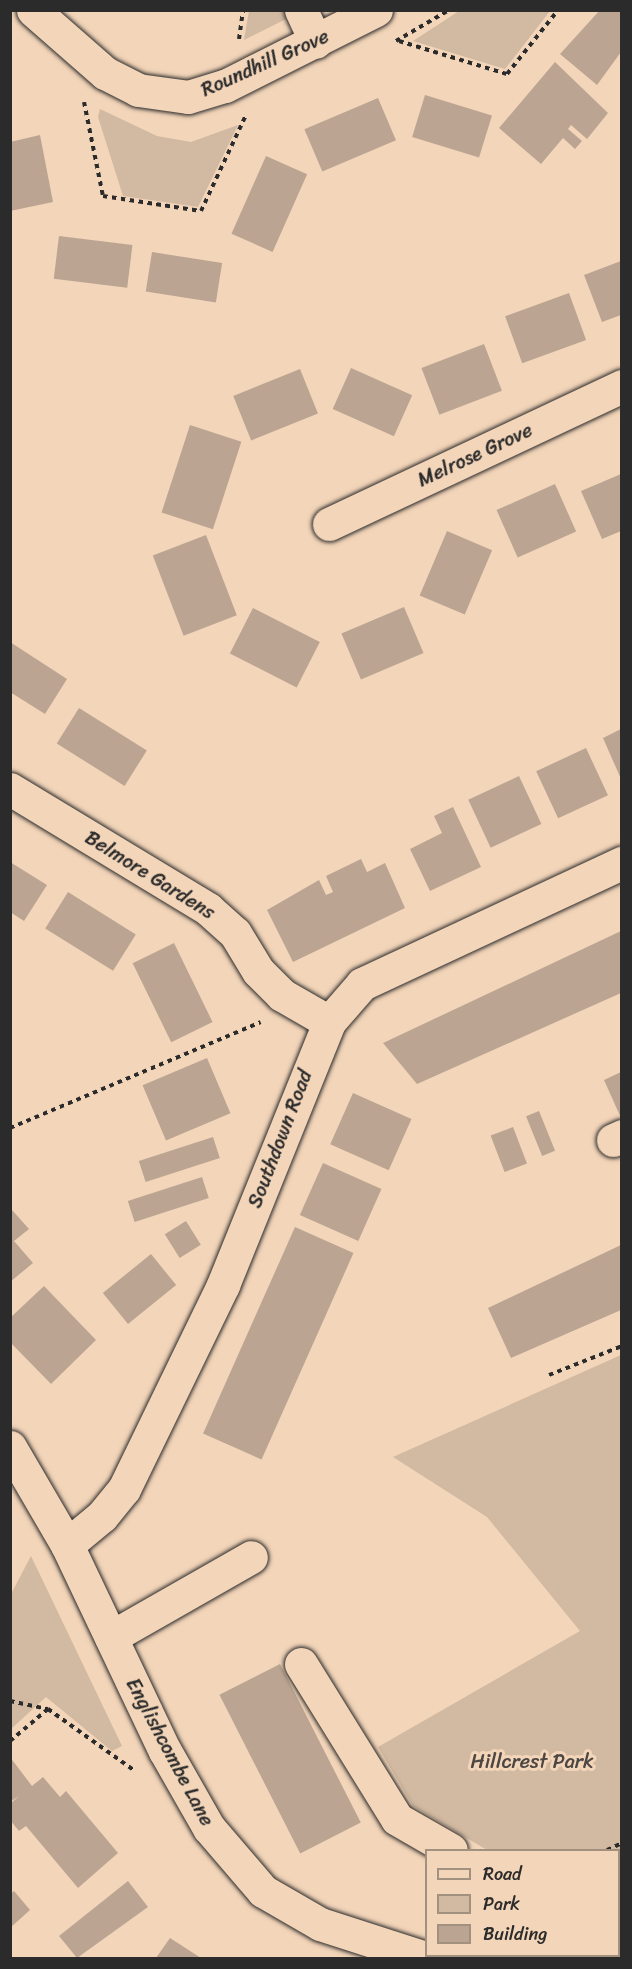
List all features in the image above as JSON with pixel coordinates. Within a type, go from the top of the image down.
[{"type":"street","name":"Roundhill Grove","points":[[33,10],[105,73],[138,90],[188,97],[225,86],[376,10]]},
{"type":"street","points":[[301,10],[316,42]]},
{"type":"street","name":"Melrose Grove","points":[[329,524],[621,386]]},
{"type":"street","name":"Belmore Gardens","points":[[10,789],[208,909],[235,933],[258,971],[298,1007],[329,1023]]},
{"type":"street","name":"Southdown Road","points":[[67,1545],[102,1516],[124,1489],[223,1285],[329,1023],[362,984],[621,862]]},
{"type":"street","name":"Englishcombe Lane","points":[[10,1447],[67,1545],[111,1637],[209,1828],[263,1891],[320,1924],[425,1959]]},
{"type":"street","points":[[111,1637],[251,1557]]},
{"type":"street","points":[[301,1664],[397,1819],[449,1849]]},
{"type":"path","points":[[238,44],[243,10]]},
{"type":"path","points":[[398,40],[507,74],[558,10]]},
{"type":"path","points":[[105,73],[84,100],[103,196],[201,211],[248,112]]},
{"type":"path","points":[[10,1128],[298,1007]]},
{"type":"path","points":[[549,1375],[621,1346]]},
{"type":"path","points":[[10,1701],[48,1709],[133,1772]]},
{"type":"path","points":[[10,1741],[48,1709]]},
{"type":"green space","points":[[249,11],[291,11],[290,17],[244,40]]},
{"type":"green space","points":[[459,11],[550,11],[505,69],[413,41]]},
{"type":"green space","points":[[100,109],[157,136],[191,142],[238,125],[198,207],[123,196],[98,117]]},
{"type":"green space","name":"Hillcrest Park","points":[[621,1355],[622,1886],[620,1887],[620,1849],[485,1849],[413,1806],[378,1747],[580,1631],[487,1517],[393,1457]]},
{"type":"green space","points":[[31,1556],[122,1746],[112,1751],[46,1697],[11,1729],[11,1594]]},
{"type":"building","points":[[600,10],[621,10],[621,52],[597,85],[560,54]]},
{"type":"building","points":[[555,62],[608,113],[587,139],[571,125],[568,129],[582,141],[575,149],[563,138],[541,164],[499,128]]},
{"type":"building","points":[[425,95],[492,115],[479,158],[412,137]]},
{"type":"building","points":[[378,98],[396,140],[322,172],[304,129]]},
{"type":"building","points":[[40,135],[53,202],[10,211],[10,142]]},
{"type":"building","points":[[266,156],[307,174],[273,252],[231,234]]},
{"type":"building","points":[[59,236],[132,245],[127,288],[54,279]]},
{"type":"building","points":[[152,252],[222,263],[216,303],[146,292]]},
{"type":"building","points":[[621,261],[621,315],[602,322],[584,275]]},
{"type":"building","points":[[569,293],[586,340],[522,363],[505,316]]},
{"type":"building","points":[[484,344],[502,391],[439,415],[421,368]]},
{"type":"building","points":[[351,368],[412,395],[394,436],[333,409]]},
{"type":"building","points":[[300,369],[318,414],[251,440],[233,396]]},
{"type":"building","points":[[190,425],[241,442],[213,529],[162,512]]},
{"type":"building","points":[[621,474],[621,531],[602,539],[581,491]]},
{"type":"building","points":[[555,484],[576,532],[518,558],[497,510]]},
{"type":"building","points":[[447,531],[492,550],[465,615],[420,595]]},
{"type":"building","points":[[206,535],[237,615],[184,636],[153,555]]},
{"type":"building","points":[[404,607],[424,653],[361,680],[341,634]]},
{"type":"building","points":[[253,608],[320,642],[297,687],[230,653]]},
{"type":"building","points":[[10,642],[67,679],[45,714],[10,692]]},
{"type":"building","points":[[79,708],[147,750],[125,786],[57,744]]},
{"type":"building","points":[[621,729],[621,779],[603,738]]},
{"type":"building","points":[[586,748],[608,795],[558,818],[536,771]]},
{"type":"building","points":[[519,776],[541,824],[491,848],[468,800]]},
{"type":"building","points":[[453,807],[481,867],[430,891],[410,849],[442,833],[434,816]]},
{"type":"building","points":[[361,859],[367,872],[385,863],[405,908],[293,962],[267,910],[319,880],[326,895],[333,892],[326,876]]},
{"type":"building","points":[[10,862],[47,885],[24,921],[10,912]]},
{"type":"building","points":[[68,892],[136,934],[113,971],[45,928]]},
{"type":"building","points":[[621,931],[621,993],[417,1084],[383,1043]]},
{"type":"building","points":[[174,943],[213,1022],[171,1042],[133,963]]},
{"type":"building","points":[[207,1058],[230,1113],[166,1141],[143,1085]]},
{"type":"building","points":[[621,1072],[621,1118],[604,1080]]},
{"type":"building","points":[[353,1093],[411,1119],[389,1170],[330,1144]]},
{"type":"building","points":[[539,1111],[555,1151],[542,1156],[526,1116]]},
{"type":"building","points":[[513,1127],[527,1163],[505,1172],[491,1136]]},
{"type":"building","points":[[213,1137],[220,1158],[146,1182],[139,1161]]},
{"type":"building","points":[[323,1163],[381,1189],[358,1241],[300,1215]]},
{"type":"building","points":[[202,1177],[209,1198],[135,1222],[128,1201]]},
{"type":"building","points":[[12,1210],[29,1229],[14,1241],[33,1263],[10,1282]]},
{"type":"building","points":[[186,1221],[201,1245],[180,1258],[165,1234]]},
{"type":"building","points":[[295,1227],[353,1253],[262,1459],[203,1433]]},
{"type":"building","points":[[621,1245],[621,1310],[511,1358],[488,1308]]},
{"type":"building","points":[[151,1254],[176,1285],[128,1324],[103,1293]]},
{"type":"building","points":[[44,1286],[96,1340],[51,1384],[10,1342],[10,1318]]},
{"type":"building","points":[[280,1664],[361,1823],[300,1853],[219,1695]]},
{"type":"building","points":[[10,1757],[32,1786],[43,1777],[60,1797],[66,1791],[118,1853],[78,1888],[26,1826],[19,1831],[10,1820],[10,1804],[19,1796],[10,1802]]},
{"type":"building","points":[[128,1881],[148,1907],[77,1958],[59,1936]]},
{"type":"building","points":[[14,1891],[30,1910],[10,1928],[10,1894]]},
{"type":"building","points":[[621,1923],[621,1958],[569,1958],[620,1957]]},
{"type":"building","points":[[170,1938],[201,1958],[156,1958]]}]
